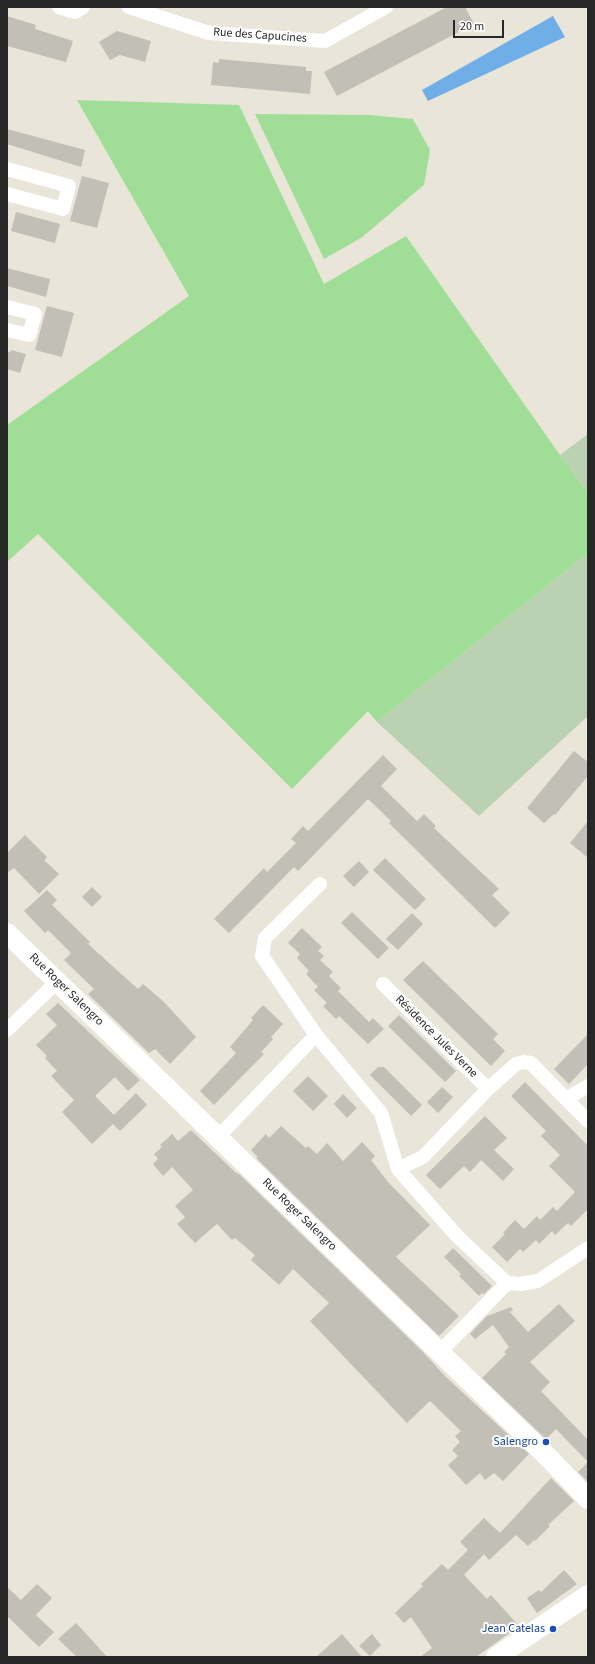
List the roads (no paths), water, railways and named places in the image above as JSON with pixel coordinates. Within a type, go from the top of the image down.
[{"type":"street","points":[[59,7],[75,12],[83,7]]},
{"type":"street","name":"Rue des Capucines","points":[[129,7],[209,33],[325,41],[386,7]]},
{"type":"street","points":[[7,169],[69,186],[64,209],[7,194]]},
{"type":"street","points":[[7,307],[35,314],[29,336],[7,330]]},
{"type":"street","points":[[320,884],[266,938],[262,956],[316,1034],[381,1113],[398,1169],[458,1236],[507,1283],[520,1284],[538,1281],[588,1248]]},
{"type":"street","name":"Rue Roger Salengro","points":[[7,933],[548,1457],[588,1500]]},
{"type":"street","points":[[7,1030],[57,982]]},
{"type":"street","name":"Résidence Jules Verne","points":[[383,984],[488,1089]]},
{"type":"street","points":[[218,1137],[316,1034]]},
{"type":"street","points":[[398,1169],[423,1157],[488,1089],[516,1064],[524,1062],[531,1063],[588,1121]]},
{"type":"street","points":[[566,1099],[588,1086]]},
{"type":"street","points":[[440,1352],[507,1283]]},
{"type":"street","points":[[496,1657],[588,1595]]},
{"type":"water","points":[[553,16],[565,37],[428,101],[422,90]]},
{"type":"place","name":"Salengro","points":[[546,1442]]},
{"type":"place","name":"Jean Catelas","points":[[553,1629]]}]
